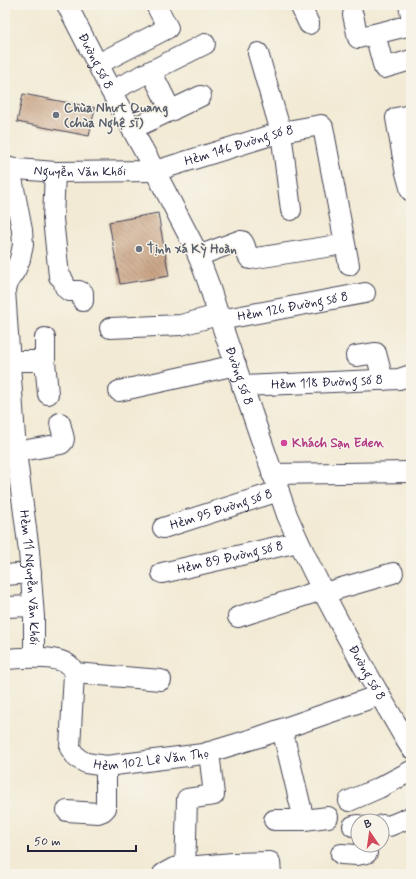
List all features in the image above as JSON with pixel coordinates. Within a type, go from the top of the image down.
[{"type":"street","name":"Đường số 8","points":[[67,5],[111,91],[186,230],[198,256],[275,482],[298,542],[380,695],[409,739]]},
{"type":"street","points":[[98,64],[168,28],[156,5]]},
{"type":"street","points":[[300,5],[309,24]]},
{"type":"street","points":[[409,5],[411,15]]},
{"type":"street","points":[[353,15],[358,38],[411,25]]},
{"type":"street","points":[[375,34],[384,68],[411,60]]},
{"type":"street","points":[[111,91],[205,44]]},
{"type":"street","points":[[258,53],[281,132],[291,210]]},
{"type":"street","points":[[151,71],[171,111]]},
{"type":"street","points":[[132,129],[201,96]]},
{"type":"street","points":[[411,115],[396,118],[408,169],[411,191]]},
{"type":"street","name":"Hẻm 146 Đường số 8","points":[[155,171],[281,132],[319,125],[323,127],[349,265]]},
{"type":"street","name":"Nguyễn Văn Khối","points":[[7,168],[55,172],[155,171]]},
{"type":"street","name":"Hẻm 11 Nguyễn Văn Khối","points":[[7,168],[22,230],[23,245],[20,259],[16,269],[7,283],[5,290],[16,452],[12,485],[29,551],[33,606],[34,657]]},
{"type":"street","points":[[55,172],[53,219],[59,276],[65,282],[65,287],[69,291],[79,291],[83,294],[83,301]]},
{"type":"street","points":[[198,256],[238,241],[242,241],[245,244],[248,257],[250,259],[332,246]]},
{"type":"street","name":"Hẻm 126 Đường số 8","points":[[110,328],[181,325],[365,293]]},
{"type":"street","points":[[45,338],[45,361],[48,394]]},
{"type":"street","points":[[356,356],[376,353],[383,380]]},
{"type":"street","points":[[10,361],[45,361]]},
{"type":"street","points":[[119,391],[236,366]]},
{"type":"street","name":"Hẻm 118 Đường số 8","points":[[242,386],[399,379],[411,375]]},
{"type":"street","points":[[16,452],[61,444],[64,439],[60,423]]},
{"type":"street","name":"Hẻm 95 Đường số 8","points":[[163,528],[275,482],[411,472]]},
{"type":"street","name":"Hẻm 89 Đường số 8","points":[[162,573],[298,542]]},
{"type":"street","points":[[5,575],[31,573]]},
{"type":"street","points":[[238,617],[323,591],[393,573]]},
{"type":"street","points":[[5,607],[33,606]]},
{"type":"street","points":[[5,659],[34,657],[63,661],[72,668],[74,673],[161,680]]},
{"type":"street","name":"Hẻm 102 Lê Văn Thọ","points":[[74,673],[70,748],[77,758],[86,763],[106,766],[203,754],[282,729],[380,695]]},
{"type":"street","points":[[282,729],[304,820]]},
{"type":"street","points":[[185,870],[187,799],[214,795],[209,752]]},
{"type":"street","points":[[67,811],[98,813],[102,812],[106,808],[106,766]]},
{"type":"street","points":[[349,801],[379,788],[411,771]]},
{"type":"street","points":[[274,820],[304,820],[328,817]]},
{"type":"street","points":[[390,826],[411,817]]},
{"type":"street","points":[[340,854],[357,855],[366,853]]},
{"type":"street","points":[[163,874],[174,868],[185,870],[233,863],[270,862],[271,874]]},
{"type":"building","name":"Chùa Nhựt Quang (chùa Nghệ sĩ)","points":[[23,94],[95,108],[89,136],[17,122]]},
{"type":"building","name":"Tịnh xá Kỳ Hoàn","points":[[158,213],[169,276],[120,284],[109,222]]},
{"type":"place","name":"Chùa Nhựt Quang (chùa Nghệ sĩ)","points":[[56,115]]},
{"type":"place","name":"Tịnh xá Kỳ Hoàn","points":[[139,249]]},
{"type":"place","name":"Khách Sạn Eden","points":[[284,443]]}]
